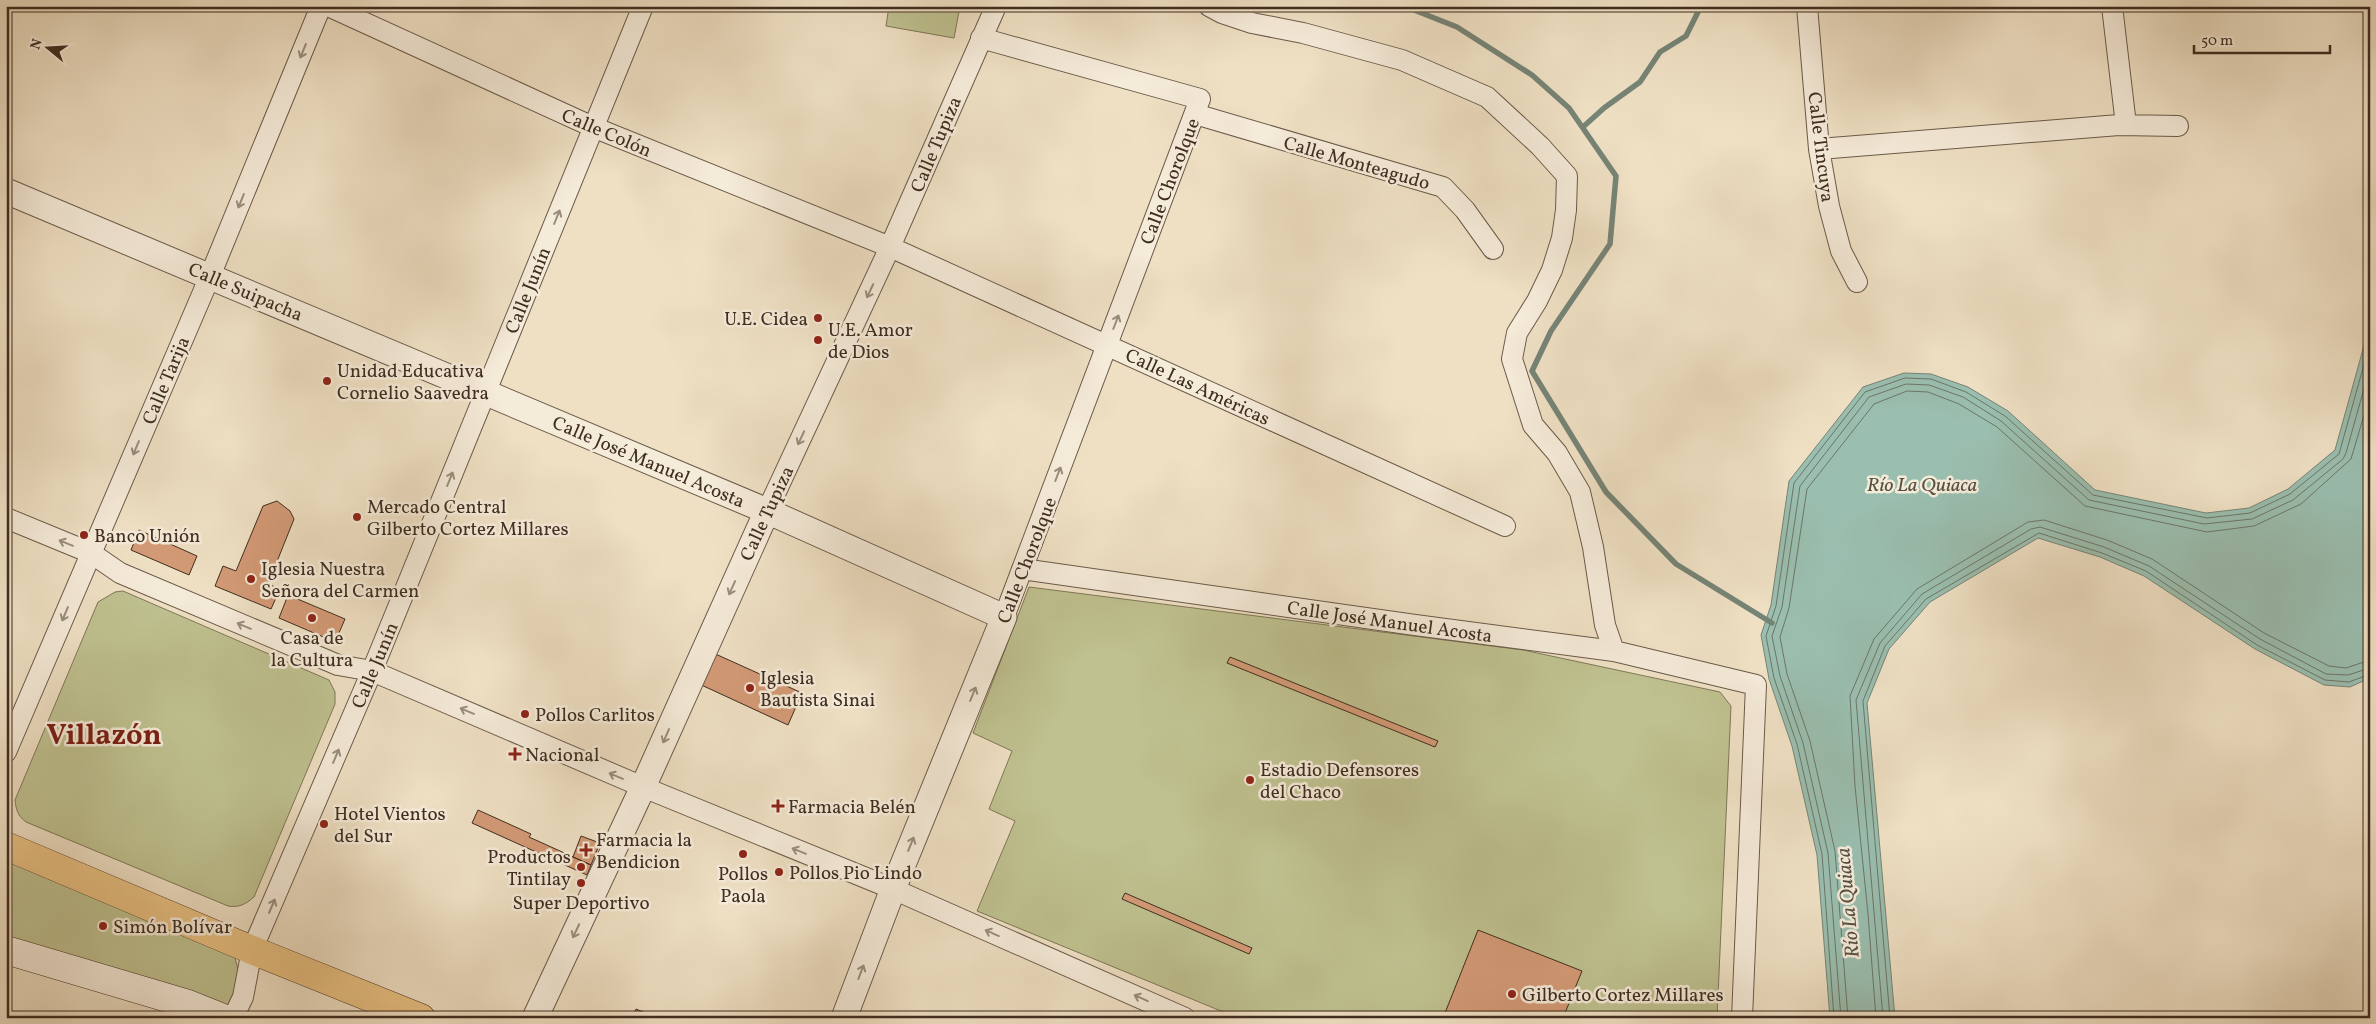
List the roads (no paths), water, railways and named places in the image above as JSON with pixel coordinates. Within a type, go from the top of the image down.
[{"type":"highway","points":[[6,846],[252,950],[421,1018]]},
{"type":"main road","points":[[6,950],[188,1004],[223,1018]]},
{"type":"main road","points":[[6,968],[178,1018]]},
{"type":"street","name":"Calle Tarija","points":[[6,752],[210,276],[322,6]]},
{"type":"street","name":"Calle Colón","points":[[328,6],[594,127],[890,247]]},
{"type":"street","name":"Calle Junín","points":[[233,1018],[243,997],[252,950],[372,670],[643,6]]},
{"type":"street","name":"Calle Tupiza","points":[[535,1018],[643,787],[766,511],[890,247],[996,6]]},
{"type":"street","points":[[1209,6],[1222,13],[1252,23],[1302,33],[1402,60],[1487,97],[1540,146],[1567,176],[1566,210],[1562,238],[1552,270],[1537,301],[1517,333],[1512,359],[1533,425],[1557,453],[1580,492],[1593,547],[1605,625],[1614,651]]},
{"type":"street","name":"Calle Tincuya","points":[[1807,6],[1819,149],[1829,206],[1841,251],[1857,282]]},
{"type":"street","points":[[2112,6],[2126,125]]},
{"type":"street","name":"Calle Monteagudo","points":[[981,38],[1443,187],[1465,210],[1493,249]]},
{"type":"street","name":"Calle Chorolque","points":[[844,1018],[893,890],[1004,617],[1198,107]]},
{"type":"street","points":[[1819,149],[2126,125],[2178,126]]},
{"type":"street","name":"Calle Suipacha","points":[[6,191],[486,391]]},
{"type":"street","name":"Calle Las Américas","points":[[890,247],[1505,526]]},
{"type":"street","name":"Calle José Manuel Acosta","points":[[486,391],[766,511],[1004,617]]},
{"type":"street","points":[[6,518],[91,553],[120,573],[329,662],[372,670],[643,787],[893,890],[1185,1018]]},
{"type":"street","name":"Calle José Manuel Acosta","points":[[1022,569],[1415,625],[1614,651],[1756,685],[1742,1018]]},
{"type":"water","name":"Río La Quiaca","points":[[2370,324],[2370,678],[2350,687],[2324,685],[2255,649],[2144,576],[2100,557],[2038,538],[1930,602],[1889,649],[1867,703],[1895,1018],[1830,1018],[1817,855],[1792,746],[1769,679],[1761,635],[1771,605],[1789,481],[1863,387],[1904,373],[1931,374],[1968,387],[2008,411],[2095,490],[2206,513],[2249,508],[2288,489],[2335,450]]},
{"type":"waterway","points":[[1404,6],[1457,27],[1532,75],[1569,108],[1616,176],[1610,244],[1551,331],[1532,371],[1606,492],[1676,564],[1772,623]]},
{"type":"waterway","points":[[1583,127],[1604,108],[1640,82],[1660,52],[1686,36],[1701,6]]},
{"type":"place","name":"U.E. Cidea","points":[[818,318]]},
{"type":"place","name":"U.E. Amor de Dios","points":[[818,340]]},
{"type":"place","name":"Unidad Educativa Cornelio Saavedra","points":[[327,381]]},
{"type":"place","name":"Mercado Central Gilberto Cortez Millares","points":[[357,517]]},
{"type":"place","name":"Banco Unión","points":[[84,535]]},
{"type":"place","name":"Iglesia Nuestra Señora del Carmen","points":[[251,579]]},
{"type":"place","name":"Casa de la Cultura","points":[[312,618]]},
{"type":"place","name":"Iglesia Bautista Sinai","points":[[750,688]]},
{"type":"place","name":"Pollos Carlitos","points":[[525,714]]},
{"type":"place","name":"Nacional","points":[[515,754]]},
{"type":"place","name":"Estadio Defensores del Chaco","points":[[1250,780]]},
{"type":"place","name":"Farmacia Belén","points":[[778,806]]},
{"type":"place","name":"Hotel Vientos del Sur","points":[[324,824]]},
{"type":"place","name":"Farmacia la Bendicion","points":[[586,850]]},
{"type":"place","name":"Pollos Paola","points":[[743,854]]},
{"type":"place","name":"Productos Tintilay","points":[[581,867]]},
{"type":"place","name":"Pollos Pio Lindo","points":[[779,872]]},
{"type":"place","name":"Super Deportivo","points":[[581,883]]},
{"type":"place","name":"Simón Bolívar","points":[[103,926]]},
{"type":"place","name":"Gilberto Cortez Millares","points":[[1512,994]]},
{"type":"district","name":"Villazón","points":[[104,734]]}]
